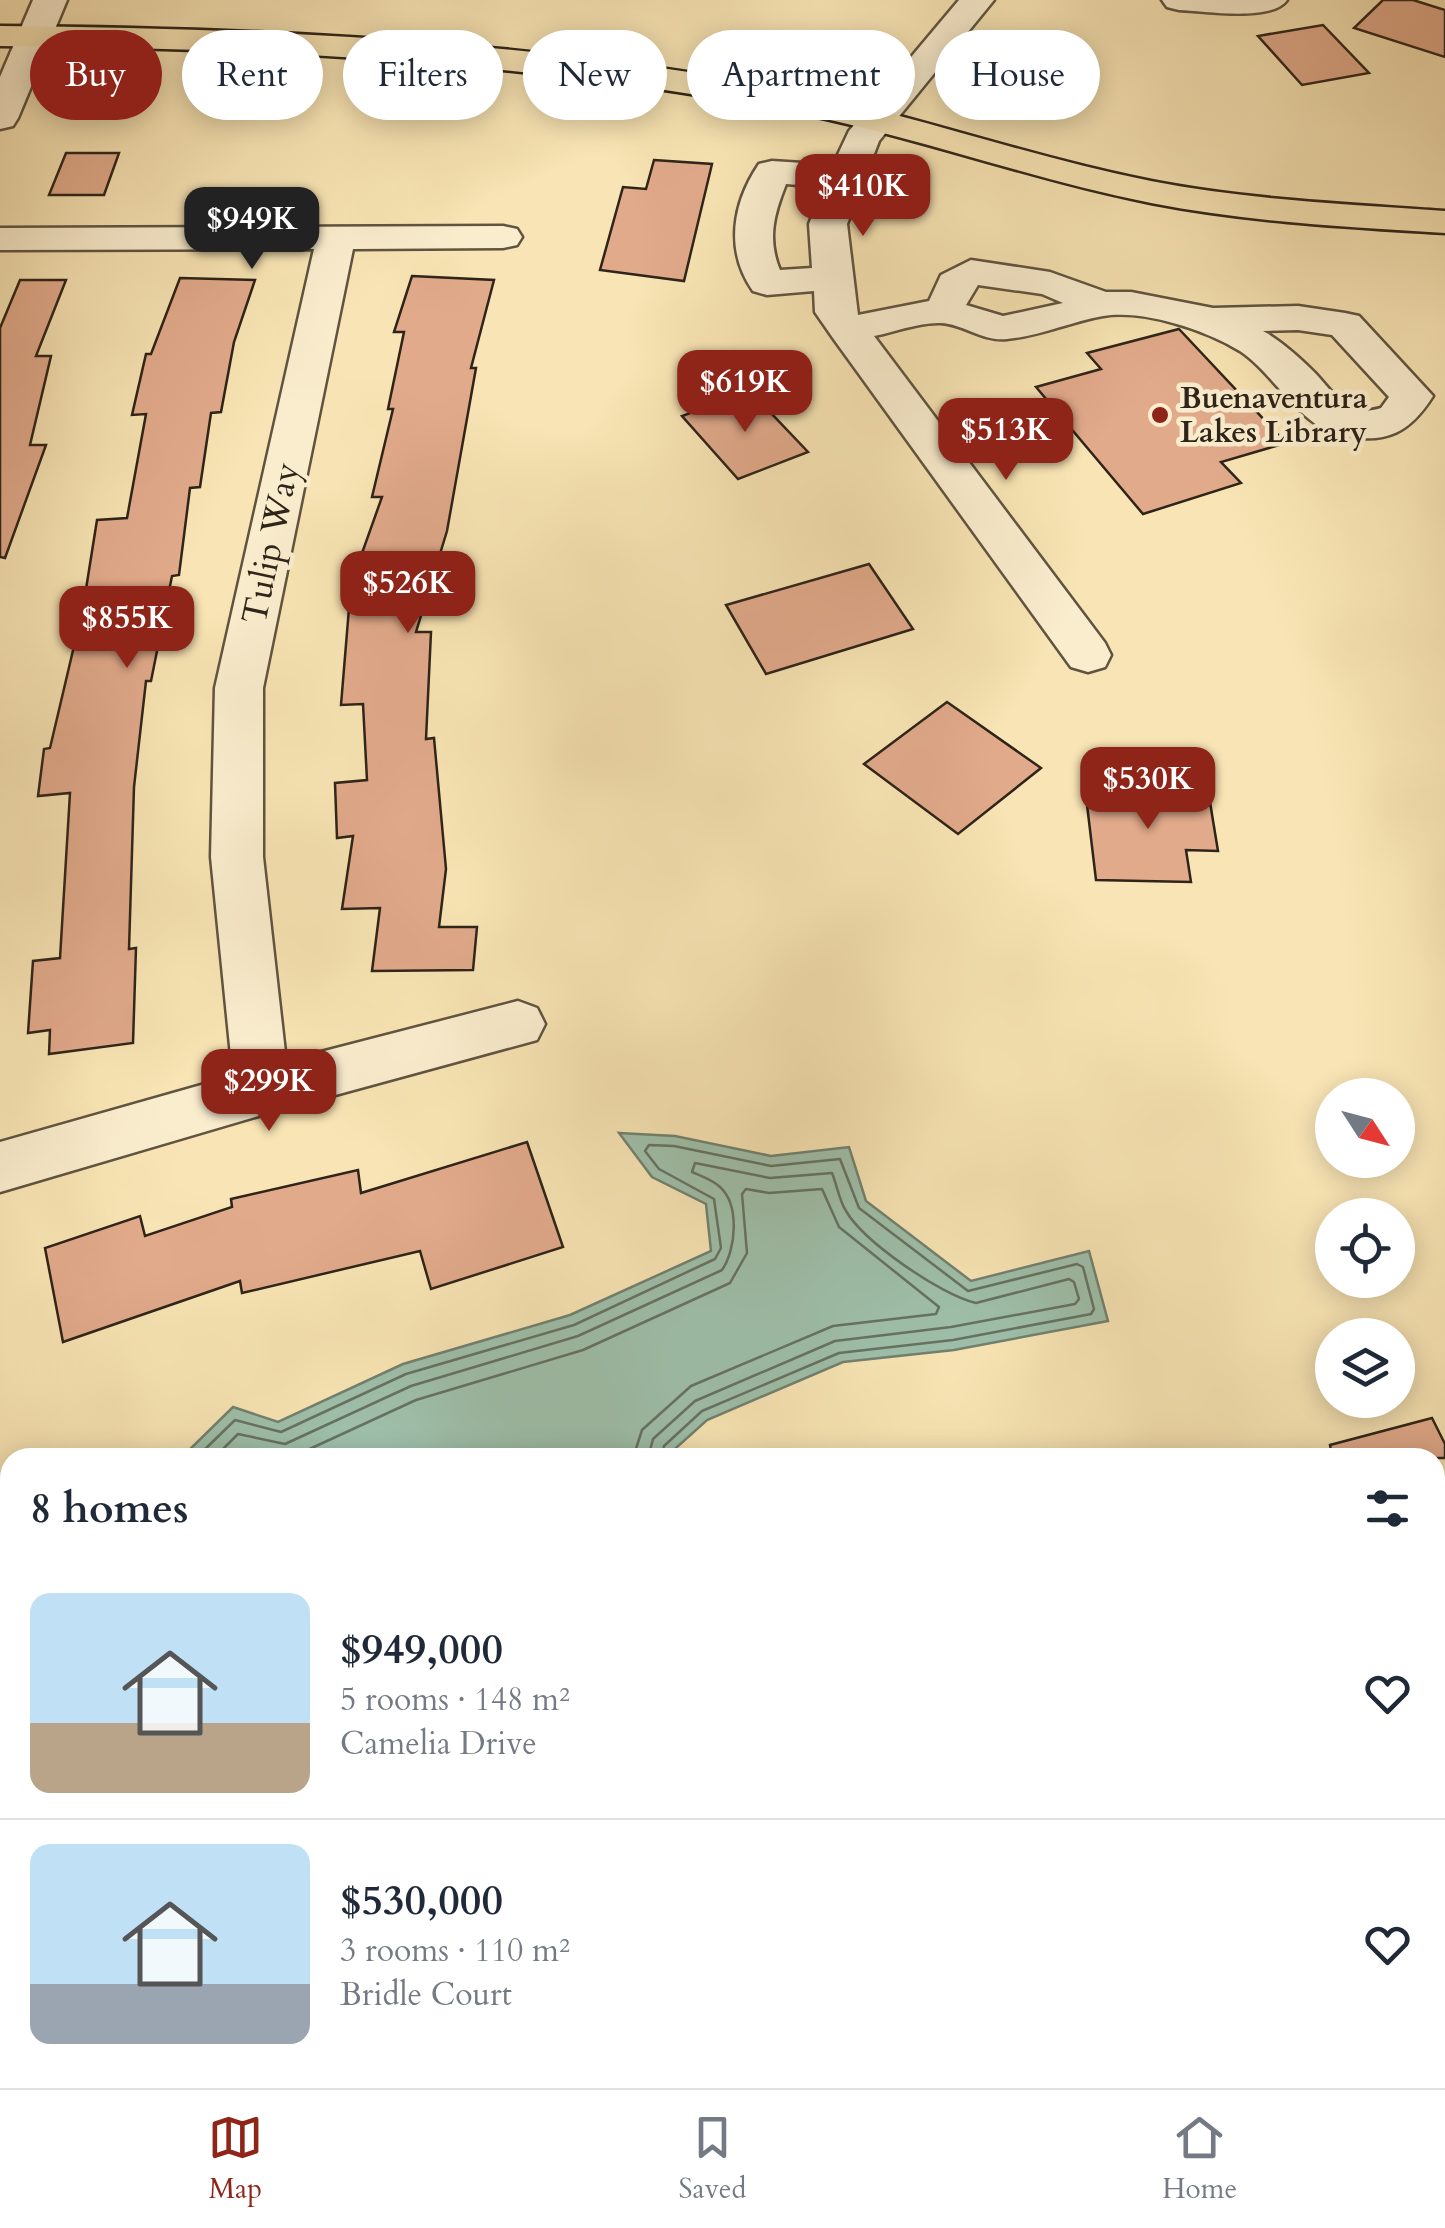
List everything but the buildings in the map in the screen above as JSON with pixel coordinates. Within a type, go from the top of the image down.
[{"type":"main road","points":[[0,10],[33,21],[570,66],[687,84]]},
{"type":"main road","points":[[915,114],[1184,164]]},
{"type":"main road","points":[[915,118],[1154,192],[1268,208],[1445,222]]},
{"type":"main road","points":[[1243,172],[1299,178]]},
{"type":"main road","points":[[1354,182],[1445,190]]},
{"type":"street","points":[[915,74],[977,0]]},
{"type":"street","points":[[1179,0],[1270,0]]},
{"type":"street","points":[[0,118],[33,21]]},
{"type":"street","points":[[877,120],[862,139],[828,224],[835,312],[1088,655]]},
{"type":"street","points":[[832,278],[767,283],[756,266],[750,228],[772,172],[846,177]]},
{"type":"street","points":[[0,239],[503,236]]},
{"type":"street","name":"Tulip Way","points":[[262,1091],[238,857],[239,688],[336,238]]},
{"type":"street","points":[[847,329],[942,311],[1002,328],[1050,320],[1101,304],[1131,304],[1213,320]]},
{"type":"street","points":[[0,1167],[262,1091],[518,1024]]},
{"type":"water","points":[[619,1133],[675,1136],[771,1156],[849,1147],[866,1201],[971,1281],[1089,1251],[1108,1321],[954,1350],[843,1362],[707,1420],[676,1448],[191,1448],[233,1407],[278,1422],[403,1364],[570,1315],[711,1251],[706,1204],[652,1177]]},
{"type":"place","name":"Buenaventura Lakes Library","points":[[1160,415]]}]
